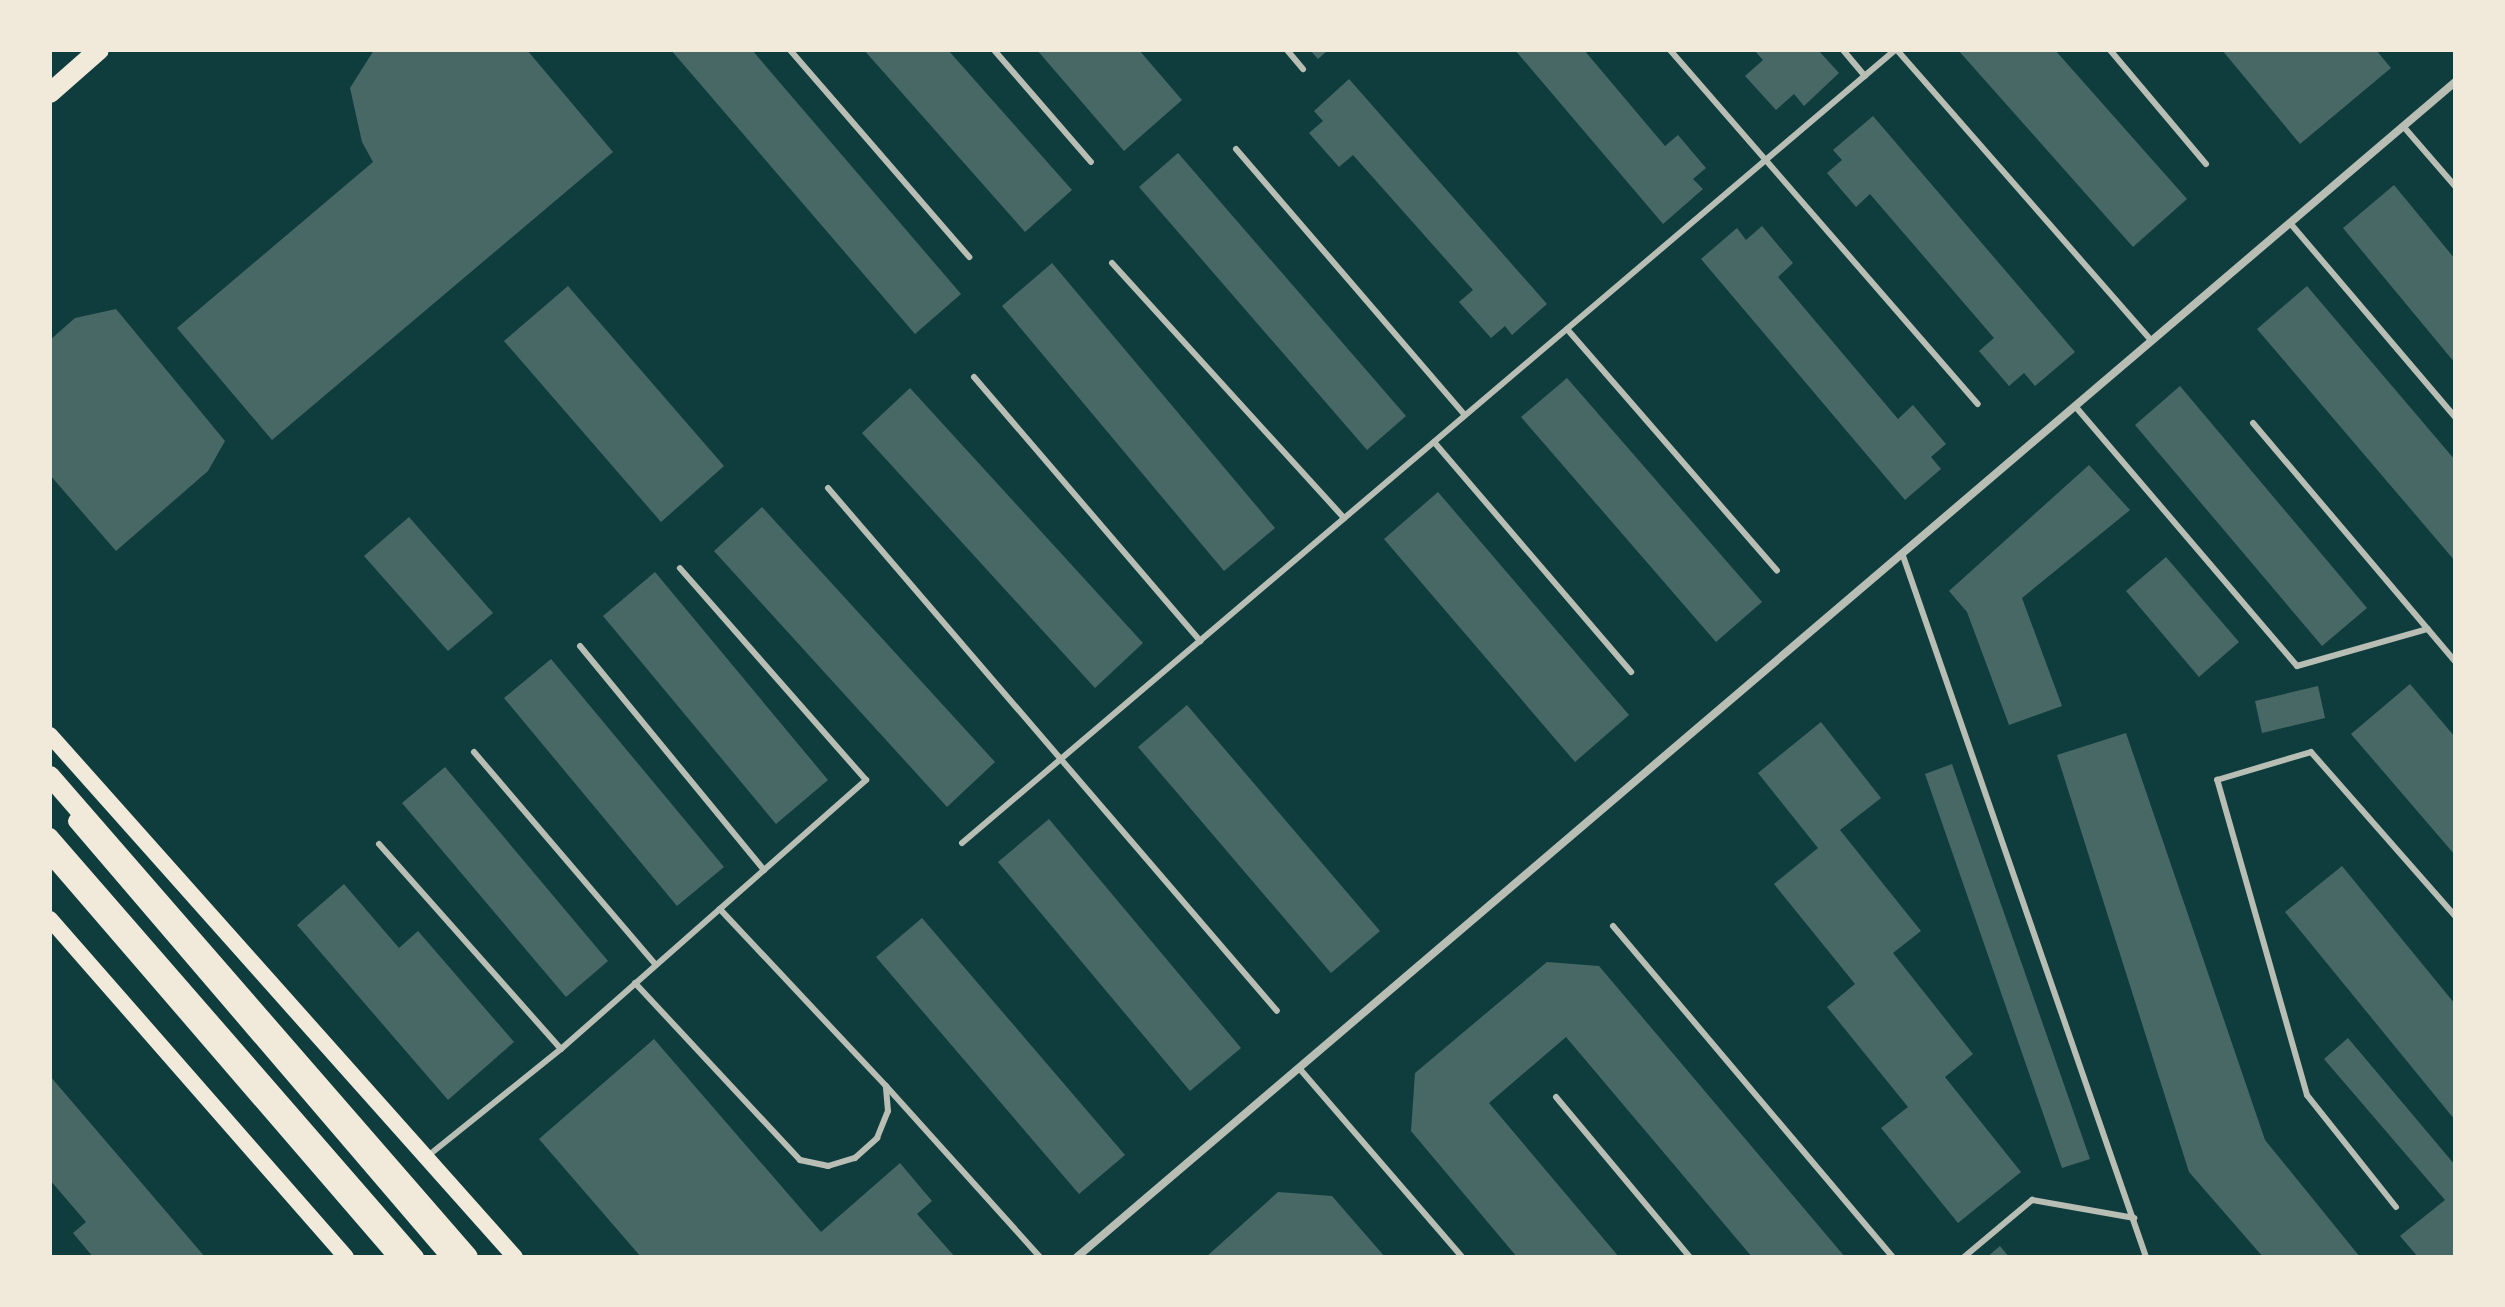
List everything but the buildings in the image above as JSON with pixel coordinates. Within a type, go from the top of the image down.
[{"type":"main road","points":[[50,87],[91,50]]},
{"type":"main road","points":[[50,93],[99,50]]},
{"type":"main road","points":[[50,735],[429,1155],[515,1257]]},
{"type":"main road","points":[[50,776],[468,1257]]},
{"type":"main road","points":[[50,790],[449,1257]]},
{"type":"main road","points":[[50,836],[416,1257]]},
{"type":"main road","points":[[50,852],[399,1257]]},
{"type":"main road","points":[[50,919],[346,1257]]},
{"type":"street","points":[[1077,1257],[2455,82]]},
{"type":"lane","points":[[790,50],[969,257]]},
{"type":"lane","points":[[994,50],[1091,162]]},
{"type":"lane","points":[[1287,50],[1303,69]]},
{"type":"lane","points":[[1670,50],[1978,404]]},
{"type":"lane","points":[[1843,50],[1865,76]]},
{"type":"lane","points":[[962,843],[1896,50],[2152,341]]},
{"type":"lane","points":[[2110,50],[2206,164]]},
{"type":"lane","points":[[2403,126],[2455,186]]},
{"type":"lane","points":[[1236,149],[1465,415]]},
{"type":"lane","points":[[2290,223],[2455,417]]},
{"type":"lane","points":[[1112,263],[1344,518]]},
{"type":"lane","points":[[1567,329],[1777,571]]},
{"type":"lane","points":[[974,377],[1200,641]]},
{"type":"lane","points":[[2075,406],[2297,666],[2428,629]]},
{"type":"lane","points":[[2253,423],[2455,661]]},
{"type":"lane","points":[[1434,442],[1631,672]]},
{"type":"lane","points":[[828,488],[1277,1011]]},
{"type":"lane","points":[[1902,553],[2146,1257]]},
{"type":"lane","points":[[429,1155],[561,1049],[866,780],[680,568]]},
{"type":"lane","points":[[580,646],[764,870]]},
{"type":"lane","points":[[474,752],[656,965]]},
{"type":"lane","points":[[2396,1207],[2307,1095],[2217,780],[2311,752],[2455,916]]},
{"type":"lane","points":[[379,844],[561,1049]]},
{"type":"lane","points":[[720,909],[1040,1257]]},
{"type":"lane","points":[[1613,926],[1893,1257]]},
{"type":"lane","points":[[635,983],[800,1160],[828,1166],[855,1158],[877,1138],[888,1111],[886,1086]]},
{"type":"lane","points":[[1299,1068],[1462,1257]]},
{"type":"lane","points":[[1556,1097],[1690,1257]]},
{"type":"lane","points":[[1964,1257],[2032,1200],[2134,1218]]}]
